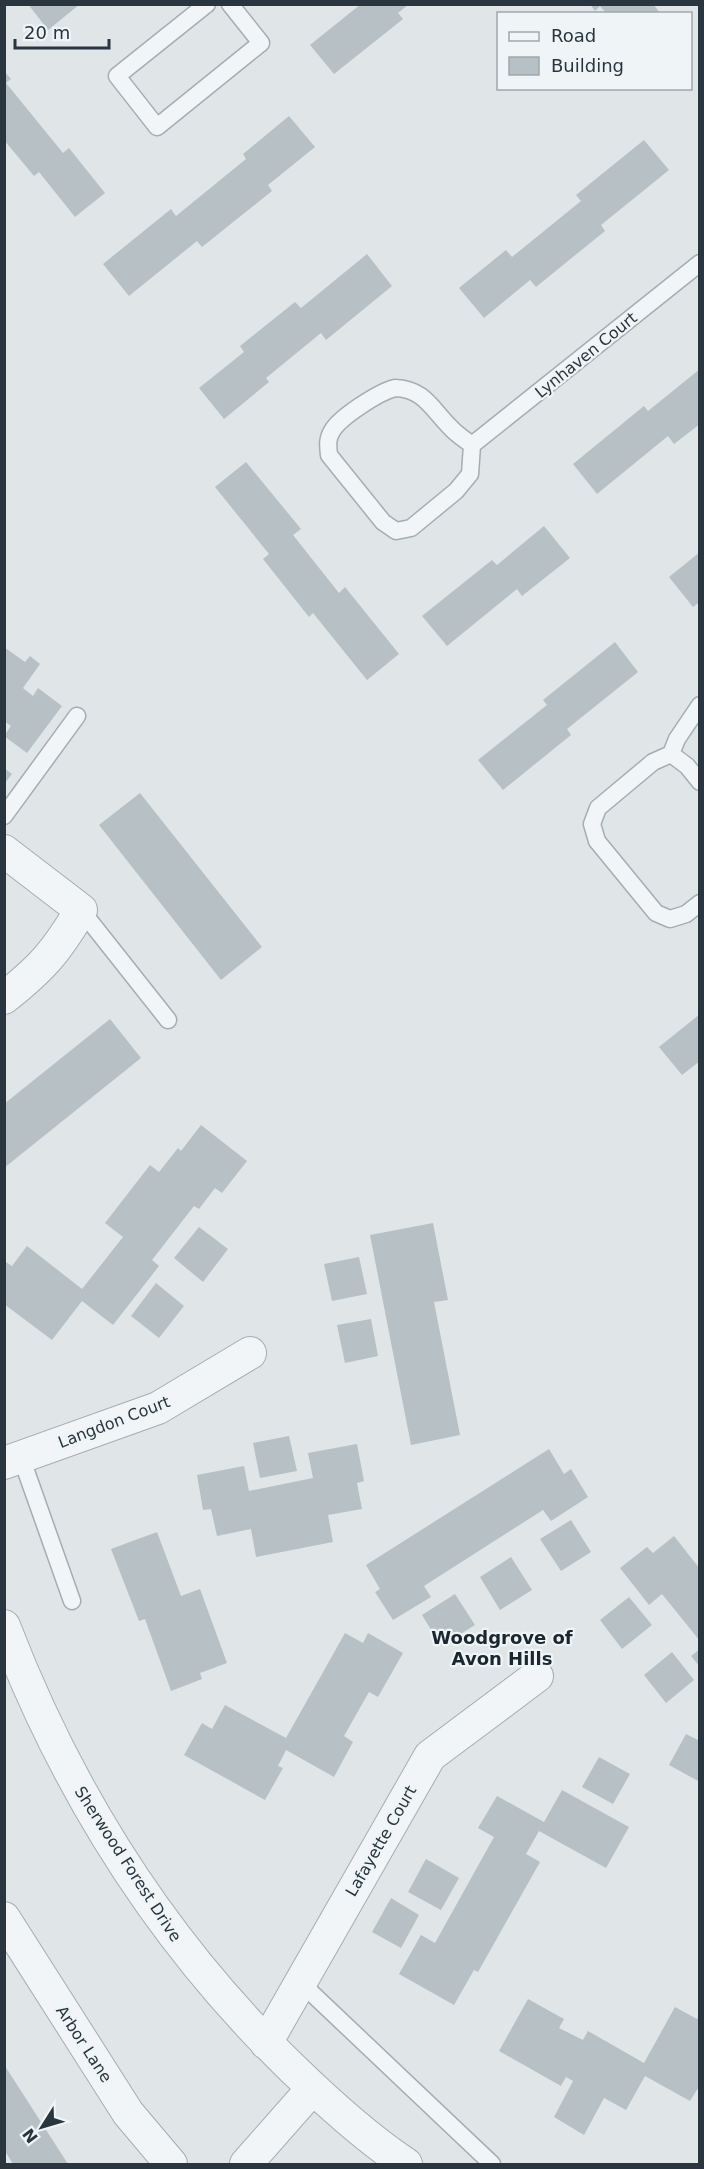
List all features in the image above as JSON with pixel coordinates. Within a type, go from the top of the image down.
[{"type":"street","points":[[4,851],[81,910],[58,950],[35,974],[4,998]]},
{"type":"street","name":"Langdon Court","points":[[13,1460],[158,1408],[250,1353]]},
{"type":"street","name":"Sherwood Forest Drive","points":[[4,1626],[14,1683],[106,1836],[156,1912],[207,1978],[266,2043],[313,2088],[406,2164]]},
{"type":"street","name":"Lafayette Court","points":[[266,2043],[430,1756],[537,1676]]},
{"type":"street","name":"Arbor Lane","points":[[4,1918],[128,2113],[171,2164]]},
{"type":"street","points":[[246,2164],[313,2088]]},
{"type":"lane","points":[[207,4],[117,76],[157,127],[261,44],[230,4]]},
{"type":"lane","name":"Lynhaven Court","points":[[472,445],[699,263]]},
{"type":"lane","points":[[395,388],[410,388],[427,400],[451,428],[472,445],[470,474],[456,491],[411,528],[396,531],[383,522],[329,455],[327,441],[333,429],[382,392],[395,388]]},
{"type":"lane","points":[[699,705],[677,739],[671,754],[652,762],[597,808],[592,824],[597,841],[656,914],[670,919],[686,914],[699,903]]},
{"type":"lane","points":[[4,816],[77,716]]},
{"type":"lane","points":[[671,754],[687,766],[699,782]]},
{"type":"lane","points":[[81,910],[168,1020]]},
{"type":"lane","points":[[13,1460],[72,1601]]},
{"type":"lane","points":[[300,1983],[492,2164]]},
{"type":"building","points":[[28,4],[80,4],[48,30]]},
{"type":"building","points":[[361,4],[409,4],[398,13],[403,19],[334,74],[310,45]]},
{"type":"building","points":[[590,4],[653,4],[659,12],[605,12],[600,6],[595,11]]},
{"type":"building","points":[[4,71],[11,79],[6,83],[63,153],[69,148],[105,193],[75,217],[39,172],[34,176],[4,140]]},
{"type":"building","points":[[289,116],[315,147],[268,185],[272,191],[202,247],[197,241],[129,296],[103,264],[171,209],[176,216],[246,159],[243,154]]},
{"type":"building","points":[[644,140],[669,170],[601,225],[605,231],[536,287],[530,280],[484,318],[459,288],[506,250],[512,257],[581,201],[576,195]]},
{"type":"building","points":[[367,254],[392,286],[326,340],[321,333],[266,378],[269,382],[224,419],[199,388],[244,352],[240,346],[295,302],[301,308]]},
{"type":"building","points":[[700,369],[700,424],[674,444],[668,436],[597,494],[573,464],[644,406],[648,411]]},
{"type":"building","points":[[246,462],[301,529],[293,535],[339,593],[345,587],[399,654],[367,680],[313,613],[309,617],[263,559],[269,554],[215,487]]},
{"type":"building","points":[[544,526],[570,558],[522,596],[517,589],[447,646],[422,616],[492,560],[497,565]]},
{"type":"building","points":[[700,552],[700,602],[693,607],[669,577]]},
{"type":"building","points":[[615,642],[638,672],[567,729],[571,735],[503,790],[478,760],[547,705],[543,700]]},
{"type":"building","points":[[4,647],[25,662],[30,656],[40,664],[23,688],[33,696],[38,688],[62,706],[27,753],[4,736],[11,726],[4,721]]},
{"type":"building","points":[[4,768],[12,774],[4,784]]},
{"type":"building","points":[[140,793],[262,947],[221,980],[99,825]]},
{"type":"building","points":[[700,1014],[700,1061],[682,1075],[659,1047]]},
{"type":"building","points":[[110,1019],[141,1058],[4,1168],[4,1104]]},
{"type":"building","points":[[201,1125],[247,1161],[222,1193],[215,1188],[199,1209],[194,1206],[152,1260],[159,1266],[113,1325],[82,1301],[52,1340],[4,1304],[4,1261],[12,1266],[27,1246],[82,1289],[123,1237],[105,1223],[150,1165],[159,1172],[178,1148],[181,1151]]},
{"type":"building","points":[[433,1223],[448,1300],[434,1302],[460,1435],[411,1445],[370,1235]]},
{"type":"building","points":[[199,1227],[228,1249],[203,1282],[174,1258]]},
{"type":"building","points":[[359,1257],[367,1294],[332,1301],[324,1264]]},
{"type":"building","points":[[156,1283],[184,1306],[159,1338],[131,1316]]},
{"type":"building","points":[[371,1319],[378,1356],[345,1363],[337,1325]]},
{"type":"building","points":[[289,1436],[297,1471],[260,1478],[253,1443]]},
{"type":"building","points":[[357,1444],[364,1481],[357,1483],[362,1509],[328,1515],[333,1542],[256,1557],[251,1529],[217,1536],[211,1509],[203,1510],[197,1475],[244,1466],[249,1491],[313,1478],[308,1453]]},
{"type":"building","points":[[549,1449],[564,1474],[571,1469],[588,1497],[551,1521],[543,1510],[424,1586],[431,1597],[393,1620],[375,1592],[380,1589],[366,1565]]},
{"type":"building","points":[[571,1520],[591,1552],[561,1571],[540,1539]]},
{"type":"building","points":[[157,1532],[181,1596],[200,1589],[227,1663],[200,1673],[202,1679],[171,1691],[145,1619],[139,1621],[111,1549]]},
{"type":"building","points":[[674,1536],[700,1569],[700,1641],[662,1594],[649,1605],[620,1568],[647,1547],[653,1553]]},
{"type":"building","points":[[511,1557],[532,1590],[500,1610],[480,1577]]},
{"type":"building","points":[[455,1594],[475,1625],[441,1646],[422,1615]]},
{"type":"building","points":[[629,1597],[652,1625],[622,1649],[600,1620]]},
{"type":"building","points":[[345,1633],[363,1643],[368,1633],[403,1653],[378,1697],[369,1692],[344,1736],[353,1742],[334,1777],[286,1750],[278,1766],[283,1768],[265,1800],[184,1755],[202,1723],[212,1729],[225,1705],[286,1738]]},
{"type":"building","points":[[700,1649],[700,1667],[691,1656]]},
{"type":"building","points":[[672,1652],[694,1680],[666,1703],[644,1675]]},
{"type":"building","points":[[686,1734],[700,1741],[700,1782],[669,1765]]},
{"type":"building","points":[[599,1757],[630,1774],[613,1804],[582,1787]]},
{"type":"building","points":[[562,1790],[629,1827],[606,1868],[539,1831],[526,1854],[540,1862],[478,1972],[474,1970],[454,2005],[399,1974],[421,1935],[435,1943],[494,1837],[478,1828],[497,1796],[544,1822]]},
{"type":"building","points":[[426,1859],[459,1878],[441,1910],[408,1892]]},
{"type":"building","points":[[391,1898],[419,1915],[401,1948],[372,1932]]},
{"type":"building","points":[[528,1999],[564,2019],[559,2028],[583,2040],[588,2031],[644,2063],[675,2007],[697,2019],[700,2014],[700,2085],[690,2101],[645,2076],[626,2110],[604,2098],[584,2135],[554,2117],[573,2081],[566,2077],[561,2086],[499,2051]]},
{"type":"building","points":[[5,2066],[68,2164],[13,2164],[5,2151]]},
{"type":"district","name":"Woodgrove of Avon Hills","points":[[502,1647]]}]
